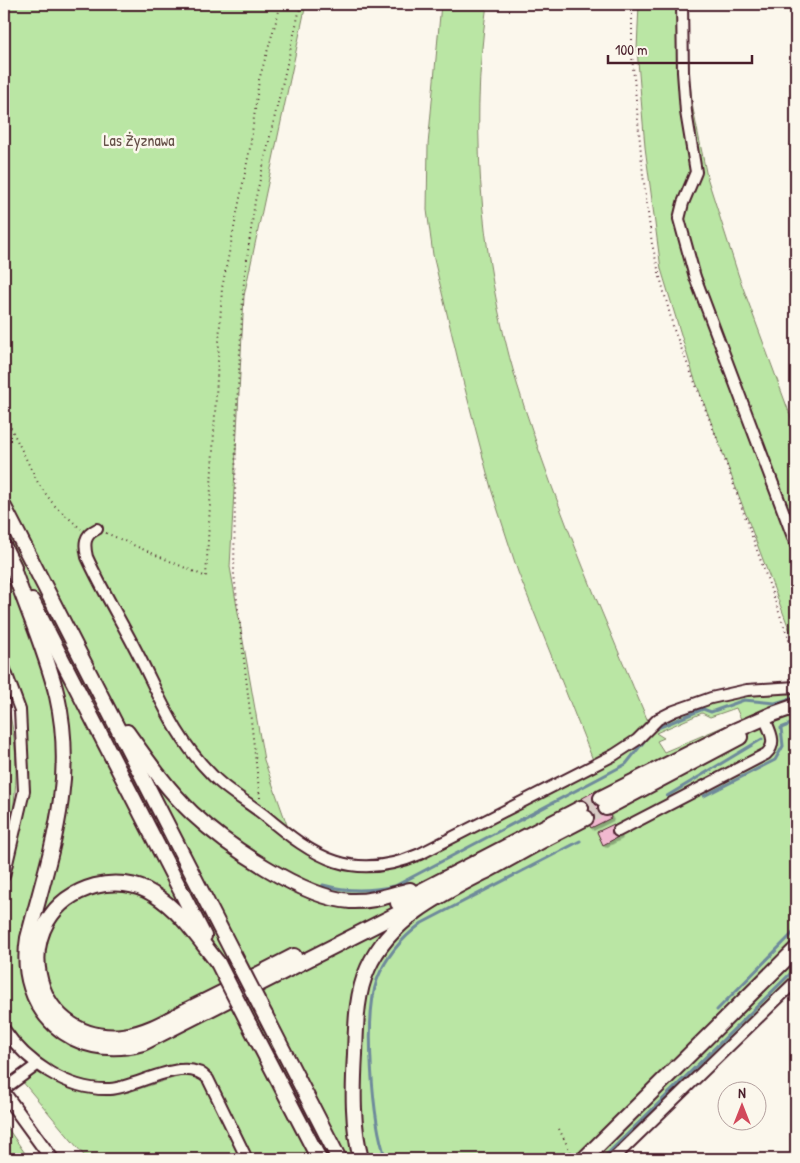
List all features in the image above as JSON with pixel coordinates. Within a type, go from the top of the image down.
[{"type":"highway","points":[[4,507],[339,1159]]},
{"type":"highway","points":[[4,547],[319,1159]]},
{"type":"highway","points":[[10,560],[50,673],[63,734],[64,784],[58,822],[30,929],[26,955],[28,980],[33,995],[46,1016],[58,1028],[77,1040],[92,1045],[114,1048],[143,1043],[415,905],[439,896]]},
{"type":"highway","points":[[101,695],[155,771],[192,813],[227,840],[296,884],[311,892],[336,899],[361,901],[374,900],[440,881]]},
{"type":"highway","points":[[796,706],[732,732],[603,803],[767,724],[796,712]]},
{"type":"highway","points":[[218,963],[188,925],[154,894],[129,885],[114,883],[102,884],[78,892],[57,908],[44,928],[39,940],[36,966],[42,990],[54,1009],[70,1024],[99,1036],[130,1035],[149,1029],[440,881],[584,813],[439,896],[406,920],[385,940],[372,960],[362,984],[358,1010],[354,1084],[356,1134],[361,1159]]},
{"type":"highway","points":[[584,1159],[796,949]]},
{"type":"main road","points":[[4,1093],[52,1159]]},
{"type":"lane","points":[[682,4],[683,80],[696,172],[683,203],[679,219],[695,277],[796,545]]},
{"type":"lane","points":[[97,529],[86,538],[84,545],[93,570],[140,659],[170,722],[214,777],[304,847],[340,864],[367,868],[394,864],[438,846],[614,755],[636,740],[658,719],[674,711],[711,698],[747,690],[796,687]]},
{"type":"lane","points":[[4,667],[20,710],[24,791],[4,876]]},
{"type":"lane","points":[[618,832],[766,754],[772,748],[773,742],[767,724]]},
{"type":"lane","points":[[613,1159],[796,981]]},
{"type":"lane","points":[[4,1028],[18,1048],[37,1065],[70,1081],[93,1088],[109,1089],[124,1087],[191,1068],[202,1073],[208,1079],[247,1159]]},
{"type":"lane","points":[[4,1089],[37,1065]]},
{"type":"path","points":[[97,529],[206,577],[222,288],[250,148],[259,80],[281,4]]},
{"type":"path","points":[[261,813],[234,574],[236,423],[244,280],[255,201],[301,4]]},
{"type":"path","points":[[632,4],[634,84],[643,175],[652,244],[660,277],[674,330],[720,446],[796,660]]},
{"type":"path","points":[[4,414],[40,485],[54,505],[78,526],[86,538]]},
{"type":"path","points":[[559,1130],[574,1159]]},
{"type":"green space","name":"Las Żyznawa","points":[[4,4],[306,4],[244,296],[230,567],[264,760],[287,825],[310,844],[347,861],[395,862],[595,765],[518,572],[492,492],[433,255],[427,210],[428,145],[441,4],[487,4],[481,54],[479,156],[489,258],[498,308],[524,406],[552,487],[583,567],[650,726],[711,698],[796,687],[796,981],[613,1159],[254,1159],[214,1078],[201,1068],[190,1066],[122,1087],[83,1084],[56,1071],[35,1056],[21,1044],[4,1022],[4,873],[19,820],[25,749],[8,665],[4,657]],"holes":[[[736,708],[741,719],[664,752],[657,741],[664,738],[656,733],[702,713],[710,717]]]},
{"type":"green space","points":[[639,4],[688,4],[687,57],[693,109],[707,177],[739,277],[796,431],[796,647],[694,377],[661,269],[645,147],[637,49]]},
{"type":"green space","points":[[4,694],[14,735],[16,774],[15,794],[4,855]]},
{"type":"green space","points":[[37,1071],[78,1090],[111,1096],[192,1074],[202,1080],[240,1159],[87,1159],[22,1081]]},
{"type":"green space","points":[[4,1123],[29,1159],[4,1159]]},
{"type":"building","points":[[597,790],[611,818],[591,828],[577,801]]},
{"type":"building","points":[[614,824],[620,836],[603,845],[597,832]]},
{"type":"waterway","points":[[653,730],[703,709],[711,712],[744,700],[775,703],[796,697]]},
{"type":"waterway","points":[[704,796],[775,760],[783,746],[781,728],[796,722]]},
{"type":"waterway","points":[[323,885],[359,890],[395,886],[626,764],[649,735]]},
{"type":"waterway","points":[[667,796],[762,739]]},
{"type":"waterway","points":[[386,1159],[377,1120],[370,1043],[373,997],[377,980],[385,963],[401,941],[422,923],[580,841]]},
{"type":"waterway","points":[[717,1010],[796,930]]},
{"type":"waterway","points":[[602,1159],[796,968]]},
{"type":"tunnel","points":[[581,808],[601,798]]},
{"type":"tunnel","points":[[586,818],[606,808]]}]
